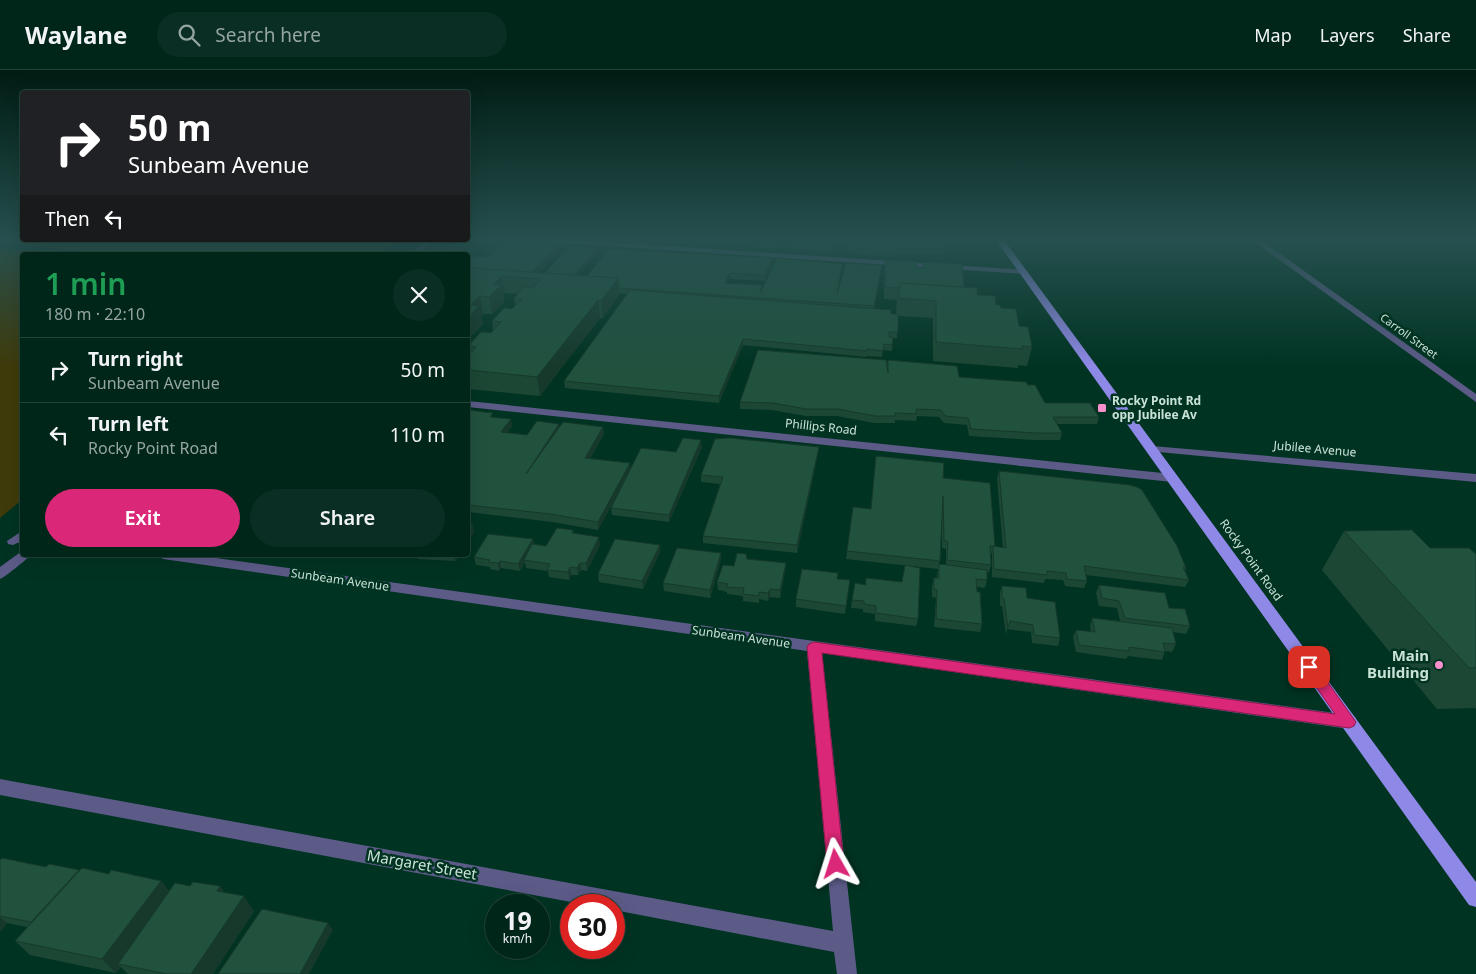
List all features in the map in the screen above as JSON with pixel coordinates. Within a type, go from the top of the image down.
[{"type":"main road","name":"Rocky Point Road","points":[[1031,282],[1476,898]]},
{"type":"street","name":"Carroll Street","points":[[1315,282],[1476,398]]},
{"type":"street","name":"Phillips Road","points":[[470,404],[1172,478]]},
{"type":"street","name":"Jubilee Avenue","points":[[1152,449],[1476,478]]},
{"type":"street","points":[[0,575],[8,566],[21,557]]},
{"type":"street","name":"Sunbeam Avenue","points":[[176,557],[1349,722]]},
{"type":"street","points":[[814,647],[847,974]]},
{"type":"street","name":"Margaret Street","points":[[0,787],[844,943]]},
{"type":"shaded area","points":[[0,282],[20,282],[20,502],[0,518]]},
{"type":"building","points":[[470,282],[495,282],[493,284],[501,285],[489,297],[480,296],[470,305]]},
{"type":"building","points":[[538,282],[615,282],[601,301],[598,300],[537,377],[470,370],[470,354],[476,347],[470,346],[470,344],[481,332],[491,333],[501,322],[492,321],[504,308],[512,309],[522,299],[514,298],[524,287],[533,288]]},
{"type":"building","points":[[618,282],[725,282],[762,285],[760,293],[765,282],[839,282],[837,294],[840,282],[879,282],[874,306],[619,288]]},
{"type":"building","points":[[885,282],[964,282],[964,287],[900,283],[899,288],[885,287]]},
{"type":"building","points":[[900,283],[977,288],[977,295],[995,296],[996,305],[1000,305],[1001,308],[1016,309],[1019,326],[1028,327],[1032,347],[1022,346],[1022,349],[936,342],[936,301],[899,298]]},
{"type":"building","points":[[630,290],[891,310],[891,314],[898,314],[898,332],[889,332],[889,337],[893,338],[892,345],[884,344],[883,351],[743,339],[719,396],[564,381]]},
{"type":"building","points":[[470,305],[479,306],[470,316]]},
{"type":"building","points":[[758,350],[886,360],[888,373],[888,360],[957,366],[959,377],[1026,382],[1028,385],[1035,385],[1045,403],[1090,403],[1099,417],[1053,417],[1062,433],[1036,433],[971,429],[968,418],[945,416],[941,410],[916,409],[917,414],[895,413],[895,416],[875,416],[838,409],[806,409],[773,403],[740,402]]},
{"type":"building","points":[[470,410],[493,413],[490,417],[511,419],[501,432],[527,435],[537,421],[559,424],[526,474],[563,422],[603,427],[585,458],[630,463],[598,522],[551,514],[470,505]]},
{"type":"building","points":[[683,438],[701,440],[669,515],[611,508],[641,448],[676,452]]},
{"type":"building","points":[[730,438],[819,447],[797,545],[703,536],[723,477],[701,475],[715,439]]},
{"type":"building","points":[[876,456],[944,463],[943,478],[990,483],[995,546],[990,546],[991,565],[947,560],[948,542],[944,540],[943,496],[940,561],[847,551],[853,507],[871,509]]},
{"type":"building","points":[[999,471],[1137,487],[1142,490],[1177,546],[1189,580],[1084,566],[1087,581],[1067,579],[1066,573],[1047,571],[1047,575],[994,569],[993,546],[1006,548]]},
{"type":"building","points":[[557,528],[573,530],[572,533],[599,537],[586,563],[580,563],[577,568],[570,567],[568,572],[547,570],[550,564],[524,560],[532,544],[546,546]]},
{"type":"building","points":[[1412,530],[1430,548],[1469,548],[1476,554],[1476,668],[1469,668],[1344,531]]},
{"type":"building","points":[[488,534],[533,539],[518,564],[500,561],[498,563],[488,562],[490,560],[474,557]]},
{"type":"building","points":[[615,539],[660,545],[642,581],[598,574]]},
{"type":"building","points":[[677,548],[721,553],[710,590],[663,583]]},
{"type":"building","points":[[737,553],[746,554],[747,559],[786,563],[780,590],[770,589],[768,593],[759,592],[759,596],[743,594],[744,588],[726,587],[728,584],[717,582],[723,565],[734,566]]},
{"type":"building","points":[[939,564],[987,570],[987,580],[976,579],[977,592],[980,592],[982,624],[936,619],[937,590],[934,589],[934,578],[939,578]]},
{"type":"building","points":[[905,565],[920,568],[918,619],[876,613],[876,606],[864,604],[864,601],[852,600],[855,583],[866,585],[866,578],[902,582]]},
{"type":"building","points":[[802,569],[838,573],[837,579],[850,580],[846,606],[796,599]]},
{"type":"building","points":[[1099,585],[1165,593],[1169,608],[1185,609],[1190,626],[1125,618],[1119,601],[1102,598]]},
{"type":"building","points":[[1002,586],[1026,588],[1027,598],[1055,602],[1060,638],[1034,635],[1033,625],[1010,621],[1008,628],[1004,599],[1002,598]]},
{"type":"building","points":[[1092,618],[1172,628],[1176,644],[1163,643],[1165,652],[1129,647],[1129,651],[1079,645],[1076,630],[1095,632]]},
{"type":"building","points":[[2,858],[46,867],[49,864],[79,870],[31,922],[0,916],[0,860]]},
{"type":"building","points":[[82,868],[109,874],[111,870],[161,881],[102,959],[15,941]]},
{"type":"building","points":[[193,882],[220,886],[217,891],[244,896],[191,974],[167,974],[118,964],[175,883],[190,886]]},
{"type":"building","points":[[262,909],[328,923],[300,974],[218,974]]},
{"type":"place","name":"Rocky Point Rd opp Jubilee Av","points":[[1102,408]]},
{"type":"place","name":"Main Building","points":[[1439,665]]},
{"type":"route","points":[[836,864],[814,647],[1349,722],[1309,667]]}]
